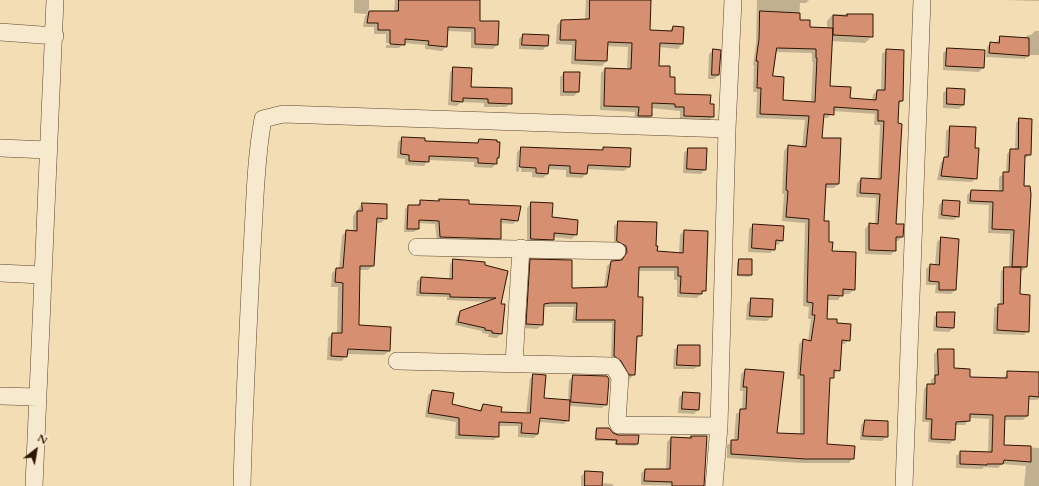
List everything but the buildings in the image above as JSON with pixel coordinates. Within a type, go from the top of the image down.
[{"type":"street","points":[[34,486],[42,275],[55,36],[55,0]]},
{"type":"street","points":[[714,486],[719,426],[727,129],[733,0]]},
{"type":"street","points":[[904,486],[922,0]]},
{"type":"street","points":[[0,32],[55,36]]},
{"type":"street","points":[[242,486],[250,294],[259,142],[263,119],[282,114],[727,129]]},
{"type":"street","points":[[0,148],[48,150]]},
{"type":"street","points":[[417,247],[617,251]]},
{"type":"street","points":[[514,362],[521,248]]},
{"type":"street","points":[[0,274],[42,275]]},
{"type":"street","points":[[397,361],[514,362],[613,366],[620,377],[617,421],[620,425],[719,426]]},
{"type":"street","points":[[0,396],[38,397]]}]
